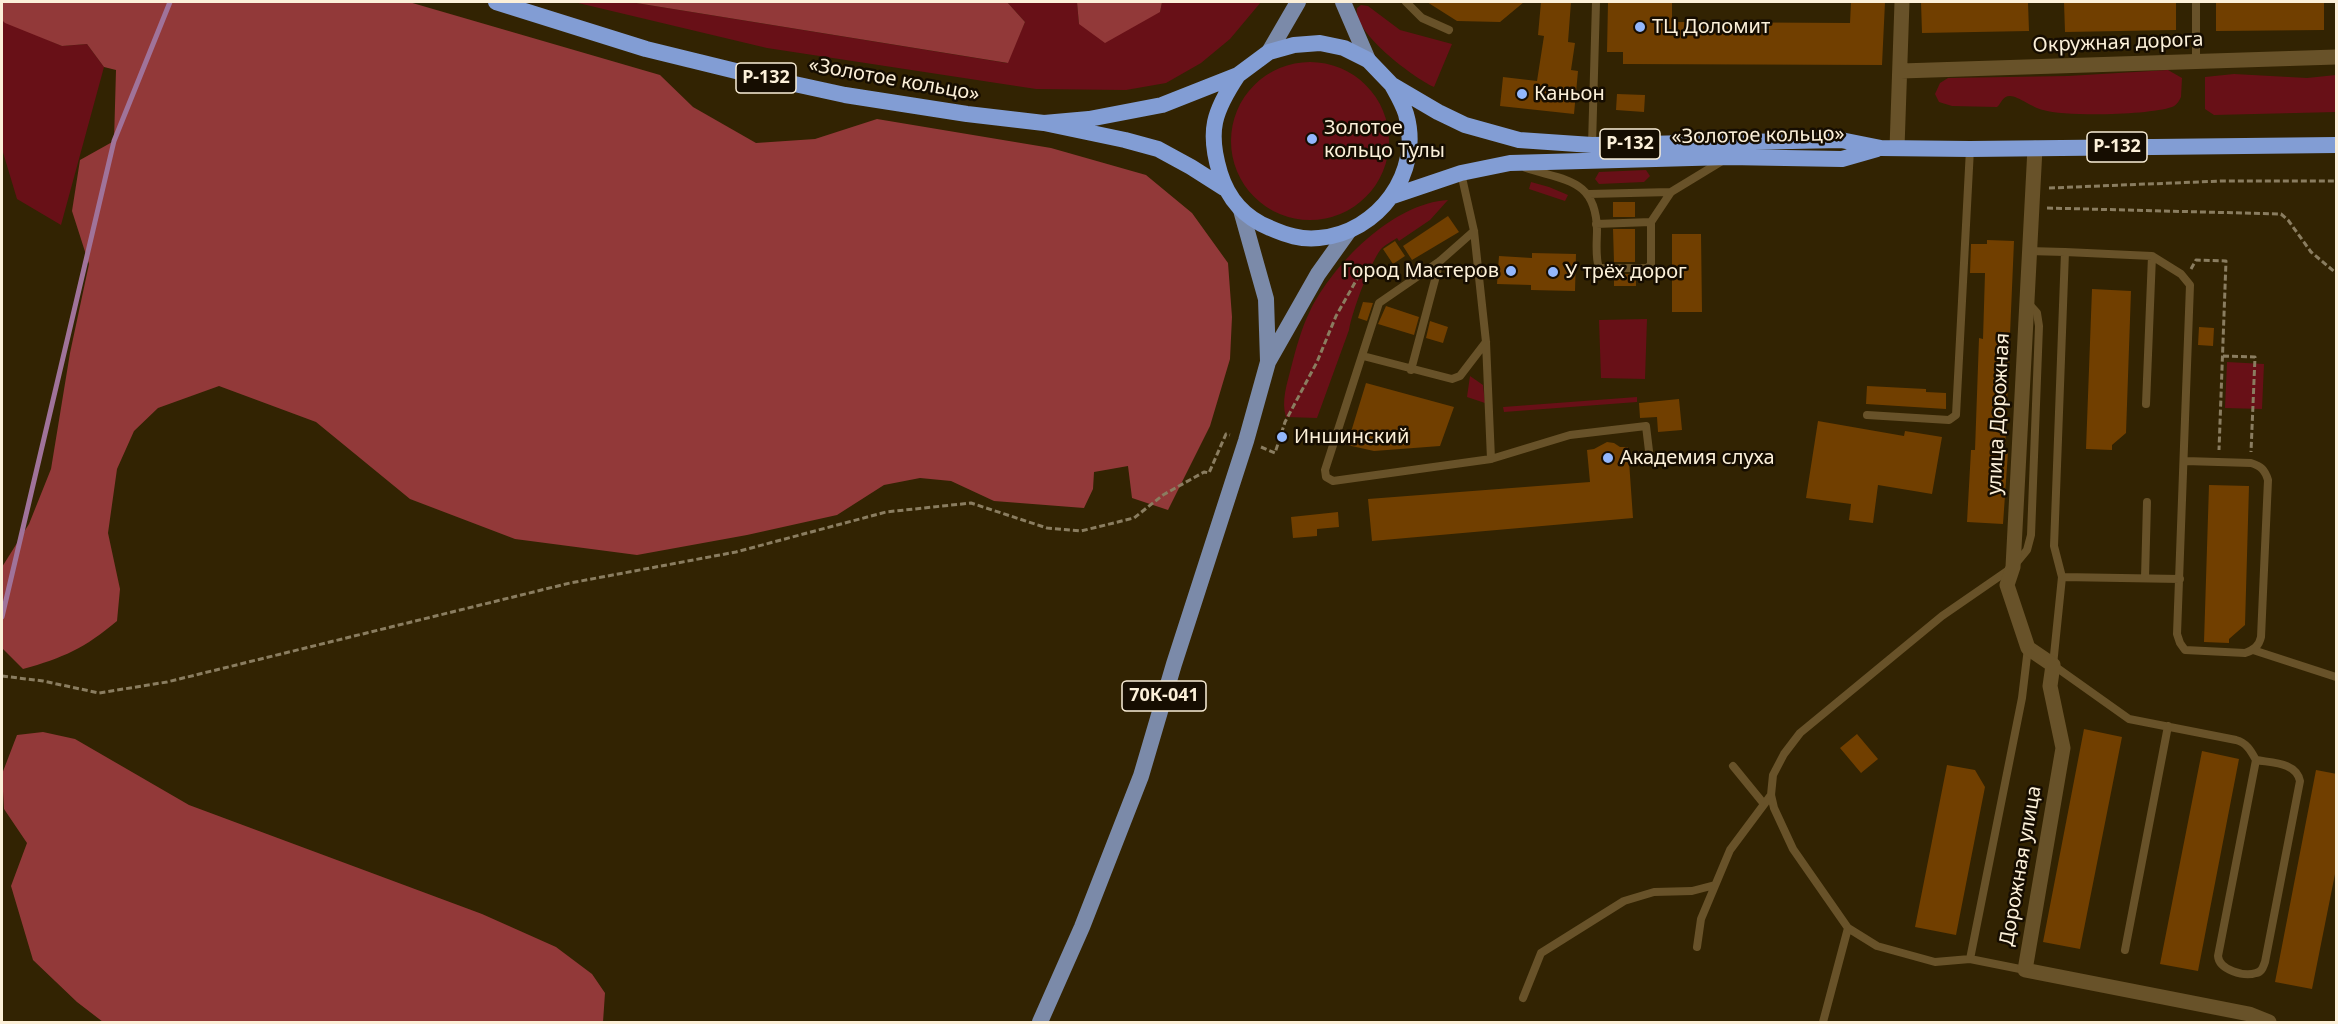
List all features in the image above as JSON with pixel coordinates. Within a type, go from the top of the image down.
[{"type":"highway","name":"«Золотое кольцо»","points":[[496,2],[646,49],[744,73],[845,94],[967,114],[1044,123],[1158,149],[1224,188],[1241,210],[1262,225],[1289,236],[1318,238],[1348,232],[1373,217],[1392,196],[1403,177],[1408,155],[1409,133],[1406,113],[1392,85],[1368,60],[1344,48],[1320,43],[1294,45],[1269,52],[1238,75],[1162,105],[1089,119],[1044,123]]},
{"type":"highway","name":"«Золотое кольцо»","points":[[1224,188],[1213,150],[1214,126],[1221,101],[1238,75]]},
{"type":"highway","name":"«Золотое кольцо»","points":[[1392,85],[1465,125],[1519,140],[1592,145],[1841,140],[1889,148],[1970,149],[2337,145]]},
{"type":"highway","name":"«Золотое кольцо»","points":[[1392,196],[1461,173],[1510,163],[1728,157],[1842,159],[1889,148]]},
{"type":"main road","points":[[1269,52],[1298,2]]},
{"type":"main road","points":[[1343,2],[1368,60]]},
{"type":"main road","name":"70К-041","points":[[1241,210],[1266,299],[1268,362]]},
{"type":"main road","name":"70К-041","points":[[1040,1023],[1082,927],[1141,776],[1174,664],[1246,441],[1268,362],[1318,274],[1348,232]]},
{"type":"street","points":[[1889,148],[1901,71],[1902,2]]},
{"type":"street","name":"Окружная дорога","points":[[1901,71],[2337,57]]},
{"type":"street","name":"улица Дорожная","points":[[2028,648],[2007,585],[2013,567],[2025,299],[2035,148]]},
{"type":"street","points":[[2028,648],[2053,665]]},
{"type":"street","name":"Дорожная улица","points":[[2053,665],[2050,686],[2063,748],[2025,970],[2249,1014],[2269,1023]]},
{"type":"lane","points":[[1409,2],[1426,21],[1449,30]]},
{"type":"lane","points":[[1592,145],[1596,2]]},
{"type":"lane","points":[[2196,2],[2196,62]]},
{"type":"lane","points":[[1867,415],[1948,420],[1956,416],[1970,149]]},
{"type":"lane","points":[[1589,194],[1596,224],[1598,267],[1650,267],[1651,222],[1671,192],[1728,157]]},
{"type":"lane","points":[[1510,163],[1576,184],[1589,194],[1671,192]]},
{"type":"lane","points":[[1461,173],[1474,231],[1486,342],[1491,459]]},
{"type":"lane","points":[[1596,224],[1651,222]]},
{"type":"lane","points":[[1474,231],[1440,261],[1379,303],[1325,470],[1329,480],[1491,459],[1570,435],[1646,426],[1649,451]]},
{"type":"lane","points":[[2028,251],[2152,256],[2187,279],[2191,293],[2177,634],[2186,650],[2245,653],[2253,650],[2259,644],[2261,637],[2268,480],[2266,472],[2251,463],[2185,461]]},
{"type":"lane","points":[[2065,252],[2054,546],[2062,577],[2053,665],[2129,719],[2242,741],[2256,760],[2218,956],[2218,962],[2222,967],[2250,974],[2257,973],[2265,962],[2300,781],[2295,770],[2289,767],[2256,760]]},
{"type":"lane","points":[[2146,404],[2152,256]]},
{"type":"lane","points":[[1411,370],[1440,261]]},
{"type":"lane","points":[[1363,356],[1447,379],[1456,379],[1486,342]]},
{"type":"lane","points":[[2145,578],[2147,502]]},
{"type":"lane","points":[[2013,567],[1942,616],[1800,733],[1784,754],[1773,775],[1771,795],[1774,808],[1792,849],[1848,928],[1877,946],[1935,962],[1970,959],[2025,970]]},
{"type":"lane","points":[[2062,577],[2180,579]]},
{"type":"lane","points":[[1970,959],[2022,698],[2028,648]]},
{"type":"lane","points":[[2253,650],[2337,677]]},
{"type":"lane","points":[[2125,950],[2169,726]]},
{"type":"lane","points":[[1733,766],[1764,804]]},
{"type":"lane","points":[[1697,947],[1701,919],[1730,850],[1771,795]]},
{"type":"lane","points":[[1523,998],[1541,953],[1624,901],[1654,892],[1692,891],[1715,885]]},
{"type":"lane","points":[[1824,1023],[1848,928]]},
{"type":"path","points":[[2032,188],[2222,181],[2337,181]]},
{"type":"path","points":[[2031,208],[2281,214],[2311,252],[2337,273]]},
{"type":"path","points":[[2187,279],[2196,260],[2226,261],[2219,462]]},
{"type":"path","points":[[2,676],[43,681],[99,693],[167,682],[570,583],[736,552],[886,512],[971,503],[1047,528],[1081,531],[1134,518],[1163,495],[1204,472],[1209,473],[1226,434],[1275,453],[1284,422],[1317,362],[1336,316],[1361,272]]},
{"type":"path","points":[[2223,356],[2255,357],[2251,463]]},
{"type":"shaded area","points":[[2,2],[409,2],[660,75],[693,107],[756,143],[815,139],[877,119],[1051,148],[1146,175],[1192,213],[1228,263],[1232,317],[1230,359],[1210,426],[1168,510],[1132,498],[1128,466],[1094,472],[1093,489],[1084,508],[994,501],[951,481],[920,478],[884,485],[837,515],[747,535],[637,555],[515,539],[410,499],[316,422],[219,386],[158,408],[134,431],[117,469],[108,533],[120,589],[117,621],[73,651],[23,669],[2,648],[2,567],[29,524],[51,469],[70,353],[89,264],[72,211],[80,160],[114,141],[116,70],[104,67],[87,44],[62,46],[5,23],[2,20]]},
{"type":"shaded area","points":[[574,2],[630,2],[1007,63],[1025,22],[1007,2],[1077,2],[1079,24],[1160,12],[1162,2],[1261,2],[1230,39],[1201,63],[1166,83],[1126,90],[1036,89],[767,48]]},
{"type":"shaded area","points":[[630,2],[1007,2],[1025,22],[1008,63]]},
{"type":"shaded area","points":[[1077,2],[1162,2],[1160,12],[1105,43],[1079,24]]},
{"type":"shaded area","points":[[1361,5],[1368,6],[1400,30],[1452,44],[1434,87],[1413,74],[1374,41],[1358,18],[1357,8]]},
{"type":"shaded area","points":[[2,20],[62,46],[87,44],[104,67],[61,225],[17,199],[2,149]]},
{"type":"shaded area","points":[[1310,62],[1340,68],[1354,75],[1366,85],[1376,97],[1383,111],[1389,141],[1383,171],[1376,185],[1366,197],[1354,207],[1340,214],[1310,220],[1280,214],[1266,207],[1254,197],[1244,185],[1237,171],[1231,141],[1237,111],[1244,97],[1254,85],[1266,75],[1280,68]]},
{"type":"shaded area","points":[[2168,70],[2182,78],[2181,97],[2172,107],[2146,112],[2070,114],[2039,109],[2010,96],[2004,98],[1997,107],[1952,106],[1939,102],[1935,94],[1940,83],[1948,78],[2068,76]]},
{"type":"shaded area","points":[[2234,74],[2307,78],[2336,75],[2336,112],[2214,115],[2205,109],[2205,77]]},
{"type":"shaded area","points":[[1646,170],[1650,176],[1644,182],[1599,184],[1595,179],[1599,172]]},
{"type":"shaded area","points":[[1531,182],[1568,195],[1565,201],[1529,189]]},
{"type":"shaded area","points":[[1448,200],[1430,220],[1399,241],[1397,238],[1381,249],[1362,288],[1317,418],[1286,417],[1285,392],[1301,332],[1320,293],[1334,274],[1349,256],[1386,224],[1406,212],[1427,204]]},
{"type":"shaded area","points":[[1647,319],[1645,379],[1601,378],[1599,320]]},
{"type":"shaded area","points":[[2227,362],[2264,364],[2262,409],[2225,408]]},
{"type":"shaded area","points":[[1470,376],[1483,385],[1485,403],[1467,397]]},
{"type":"shaded area","points":[[1637,397],[1637,402],[1504,412],[1503,407]]},
{"type":"shaded area","points":[[43,732],[75,739],[189,805],[482,914],[556,947],[592,974],[605,993],[603,1022],[103,1022],[77,1002],[33,960],[11,886],[27,843],[4,809],[2,774],[17,735]]},
{"type":"building","points":[[1427,2],[1524,2],[1500,22],[1457,21]]},
{"type":"building","points":[[1541,2],[1571,2],[1568,42],[1575,43],[1571,70],[1578,71],[1574,114],[1500,106],[1503,77],[1537,81],[1544,36],[1538,35]]},
{"type":"building","points":[[1608,2],[1672,2],[1672,22],[1850,23],[1851,2],[1885,2],[1882,65],[1623,64],[1623,52],[1607,52]]},
{"type":"building","points":[[1921,2],[2028,2],[2029,31],[1922,33]]},
{"type":"building","points":[[2064,2],[2176,2],[2176,30],[2065,32]]},
{"type":"building","points":[[2216,2],[2324,2],[2324,30],[2216,31]]},
{"type":"building","points":[[1617,94],[1645,95],[1644,112],[1616,110]]},
{"type":"building","points":[[1613,202],[1635,202],[1635,217],[1613,217]]},
{"type":"building","points":[[1448,216],[1459,232],[1412,260],[1403,246]]},
{"type":"building","points":[[1613,229],[1635,229],[1635,262],[1614,262]]},
{"type":"building","points":[[1672,234],[1701,234],[1702,312],[1672,312]]},
{"type":"building","points":[[1987,240],[2014,241],[2005,452],[2008,452],[2003,524],[1967,522],[1971,450],[1975,450],[1979,338],[1983,339],[1985,273],[1970,273],[1971,244],[1987,244]]},
{"type":"building","points":[[1395,241],[1405,256],[1393,264],[1383,249]]},
{"type":"building","name":"У трёх дорог","points":[[1532,253],[1576,254],[1575,291],[1531,290],[1531,285],[1497,284],[1499,256],[1532,258]]},
{"type":"building","points":[[1614,274],[1636,274],[1636,286],[1614,286]]},
{"type":"building","points":[[2092,289],[2131,291],[2126,433],[2112,445],[2112,450],[2086,449]]},
{"type":"building","points":[[1363,302],[1373,303],[1367,321],[1358,318]]},
{"type":"building","points":[[1386,306],[1419,317],[1414,335],[1378,324]]},
{"type":"building","points":[[1430,321],[1448,327],[1443,343],[1426,338]]},
{"type":"building","points":[[2199,327],[2214,328],[2213,346],[2198,345]]},
{"type":"building","points":[[1366,383],[1454,407],[1440,446],[1374,451],[1347,445]]},
{"type":"building","points":[[1867,386],[1926,389],[1926,392],[1946,393],[1946,409],[1866,404]]},
{"type":"building","points":[[1679,399],[1682,430],[1658,432],[1657,417],[1640,418],[1639,403]]},
{"type":"building","points":[[1818,421],[1904,436],[1905,431],[1942,437],[1932,494],[1878,485],[1873,523],[1849,520],[1851,504],[1806,498]]},
{"type":"building","points":[[1607,442],[1620,447],[1628,447],[1633,518],[1372,541],[1368,499],[1590,482],[1587,450]]},
{"type":"building","points":[[2209,485],[2249,486],[2245,625],[2229,639],[2229,643],[2204,642]]},
{"type":"building","points":[[1338,512],[1339,527],[1317,529],[1317,536],[1293,538],[1291,517]]},
{"type":"building","points":[[2084,729],[2122,737],[2080,949],[2043,942]]},
{"type":"building","points":[[1857,734],[1878,759],[1861,773],[1840,748]]},
{"type":"building","points":[[2202,751],[2239,759],[2198,971],[2160,964]]},
{"type":"building","points":[[1947,765],[1975,770],[1985,787],[1956,935],[1915,927]]},
{"type":"building","points":[[2316,770],[2337,774],[2337,864],[2312,989],[2275,982]]},
{"type":"waterway","points":[[2,617],[114,141],[170,2]]},
{"type":"place","name":"ТЦ Доломит","points":[[1640,27]]},
{"type":"place","name":"Каньон","points":[[1522,94]]},
{"type":"place","name":"Золотое кольцо Тулы","points":[[1312,139]]},
{"type":"place","name":"Город Мастеров","points":[[1511,271]]},
{"type":"place","name":"У трёх дорог","points":[[1553,272]]},
{"type":"place","name":"Иншинский","points":[[1282,437]]},
{"type":"place","name":"Академия слуха","points":[[1608,458]]}]
